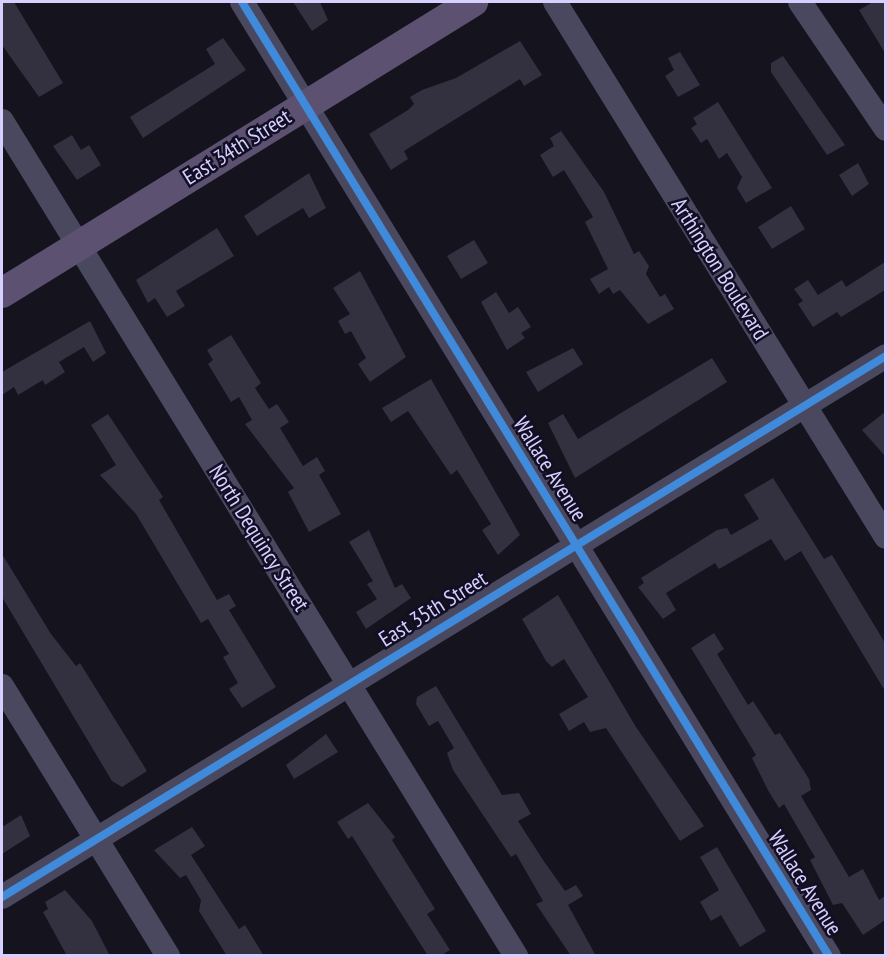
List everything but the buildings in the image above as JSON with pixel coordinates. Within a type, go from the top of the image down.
[{"type":"main road","name":"East 34th Street","points":[[2,293],[473,2]]},
{"type":"street","name":"Wallace Avenue","points":[[242,2],[829,956]]},
{"type":"street","name":"Arthington Boulevard","points":[[555,2],[885,537]]},
{"type":"street","points":[[800,2],[885,129]]},
{"type":"street","name":"North Dequincy Street","points":[[2,121],[516,956]]},
{"type":"street","name":"East 35th Street","points":[[2,897],[574,543],[885,356]]},
{"type":"street","points":[[2,686],[168,956]]},
{"type":"cycle path","points":[[242,2],[829,956]]},
{"type":"cycle path","points":[[2,897],[886,356]]}]
